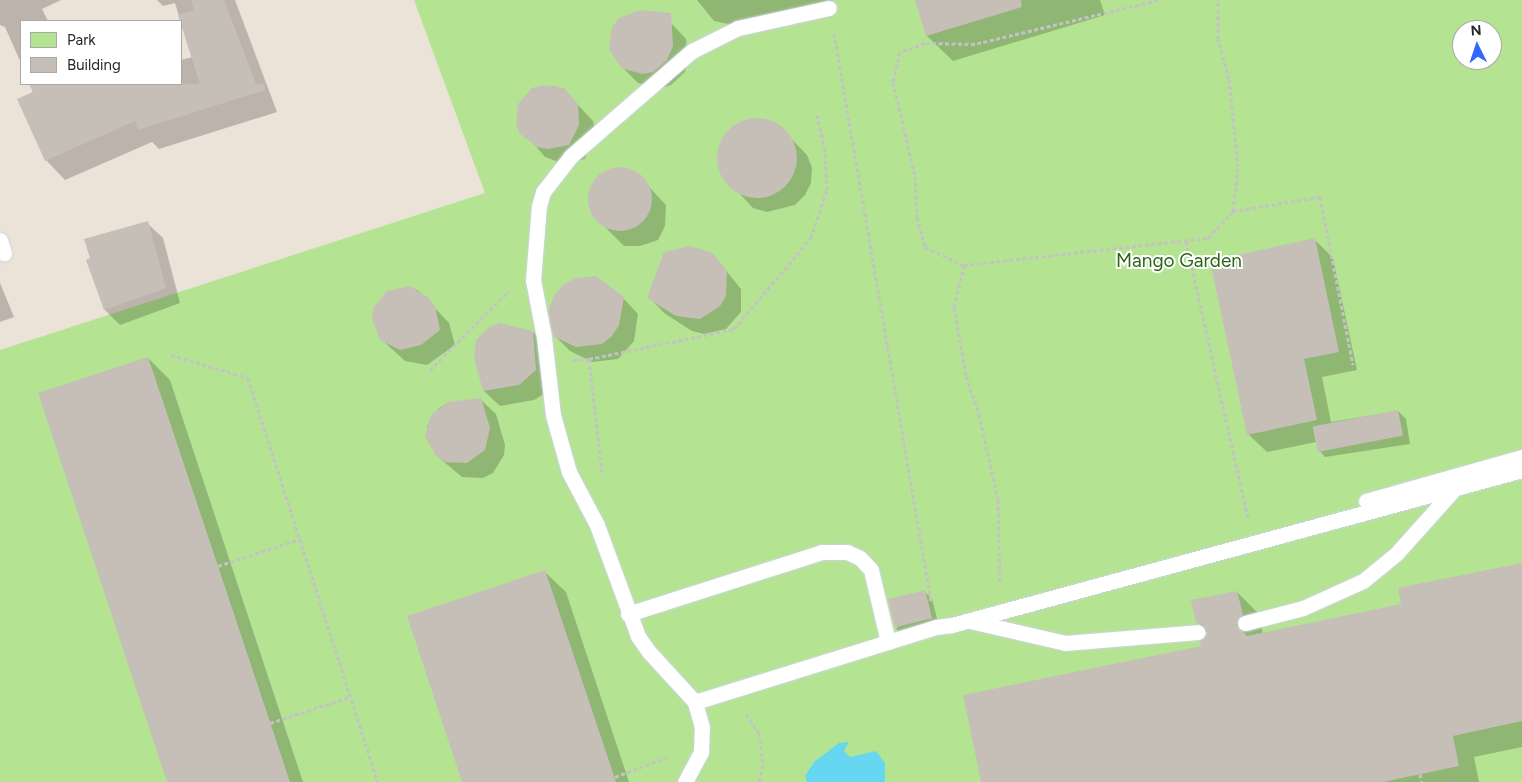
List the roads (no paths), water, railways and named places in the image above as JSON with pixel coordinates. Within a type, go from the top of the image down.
[{"type":"lane","points":[[685,782],[701,752],[702,727],[695,702],[649,652],[628,614],[596,525],[569,472],[554,415],[547,362],[532,280],[543,192],[571,156],[692,51],[716,36],[738,28],[829,8]]},
{"type":"lane","points":[[936,627],[950,616],[1522,457]]},
{"type":"lane","points":[[695,702],[936,627],[1456,486],[1522,470]]},
{"type":"lane","points":[[1245,623],[1303,608],[1363,581],[1396,554],[1456,486]]},
{"type":"lane","points":[[628,614],[822,552],[847,552],[860,558],[871,570],[888,642]]},
{"type":"lane","points":[[966,620],[1065,642],[1198,632]]},
{"type":"water","points":[[849,742],[844,751],[850,757],[876,751],[885,763],[885,782],[807,782],[805,776],[814,762],[839,743]]},
{"type":"park label","name":"Mango Garden","points":[[1179,261]]}]
